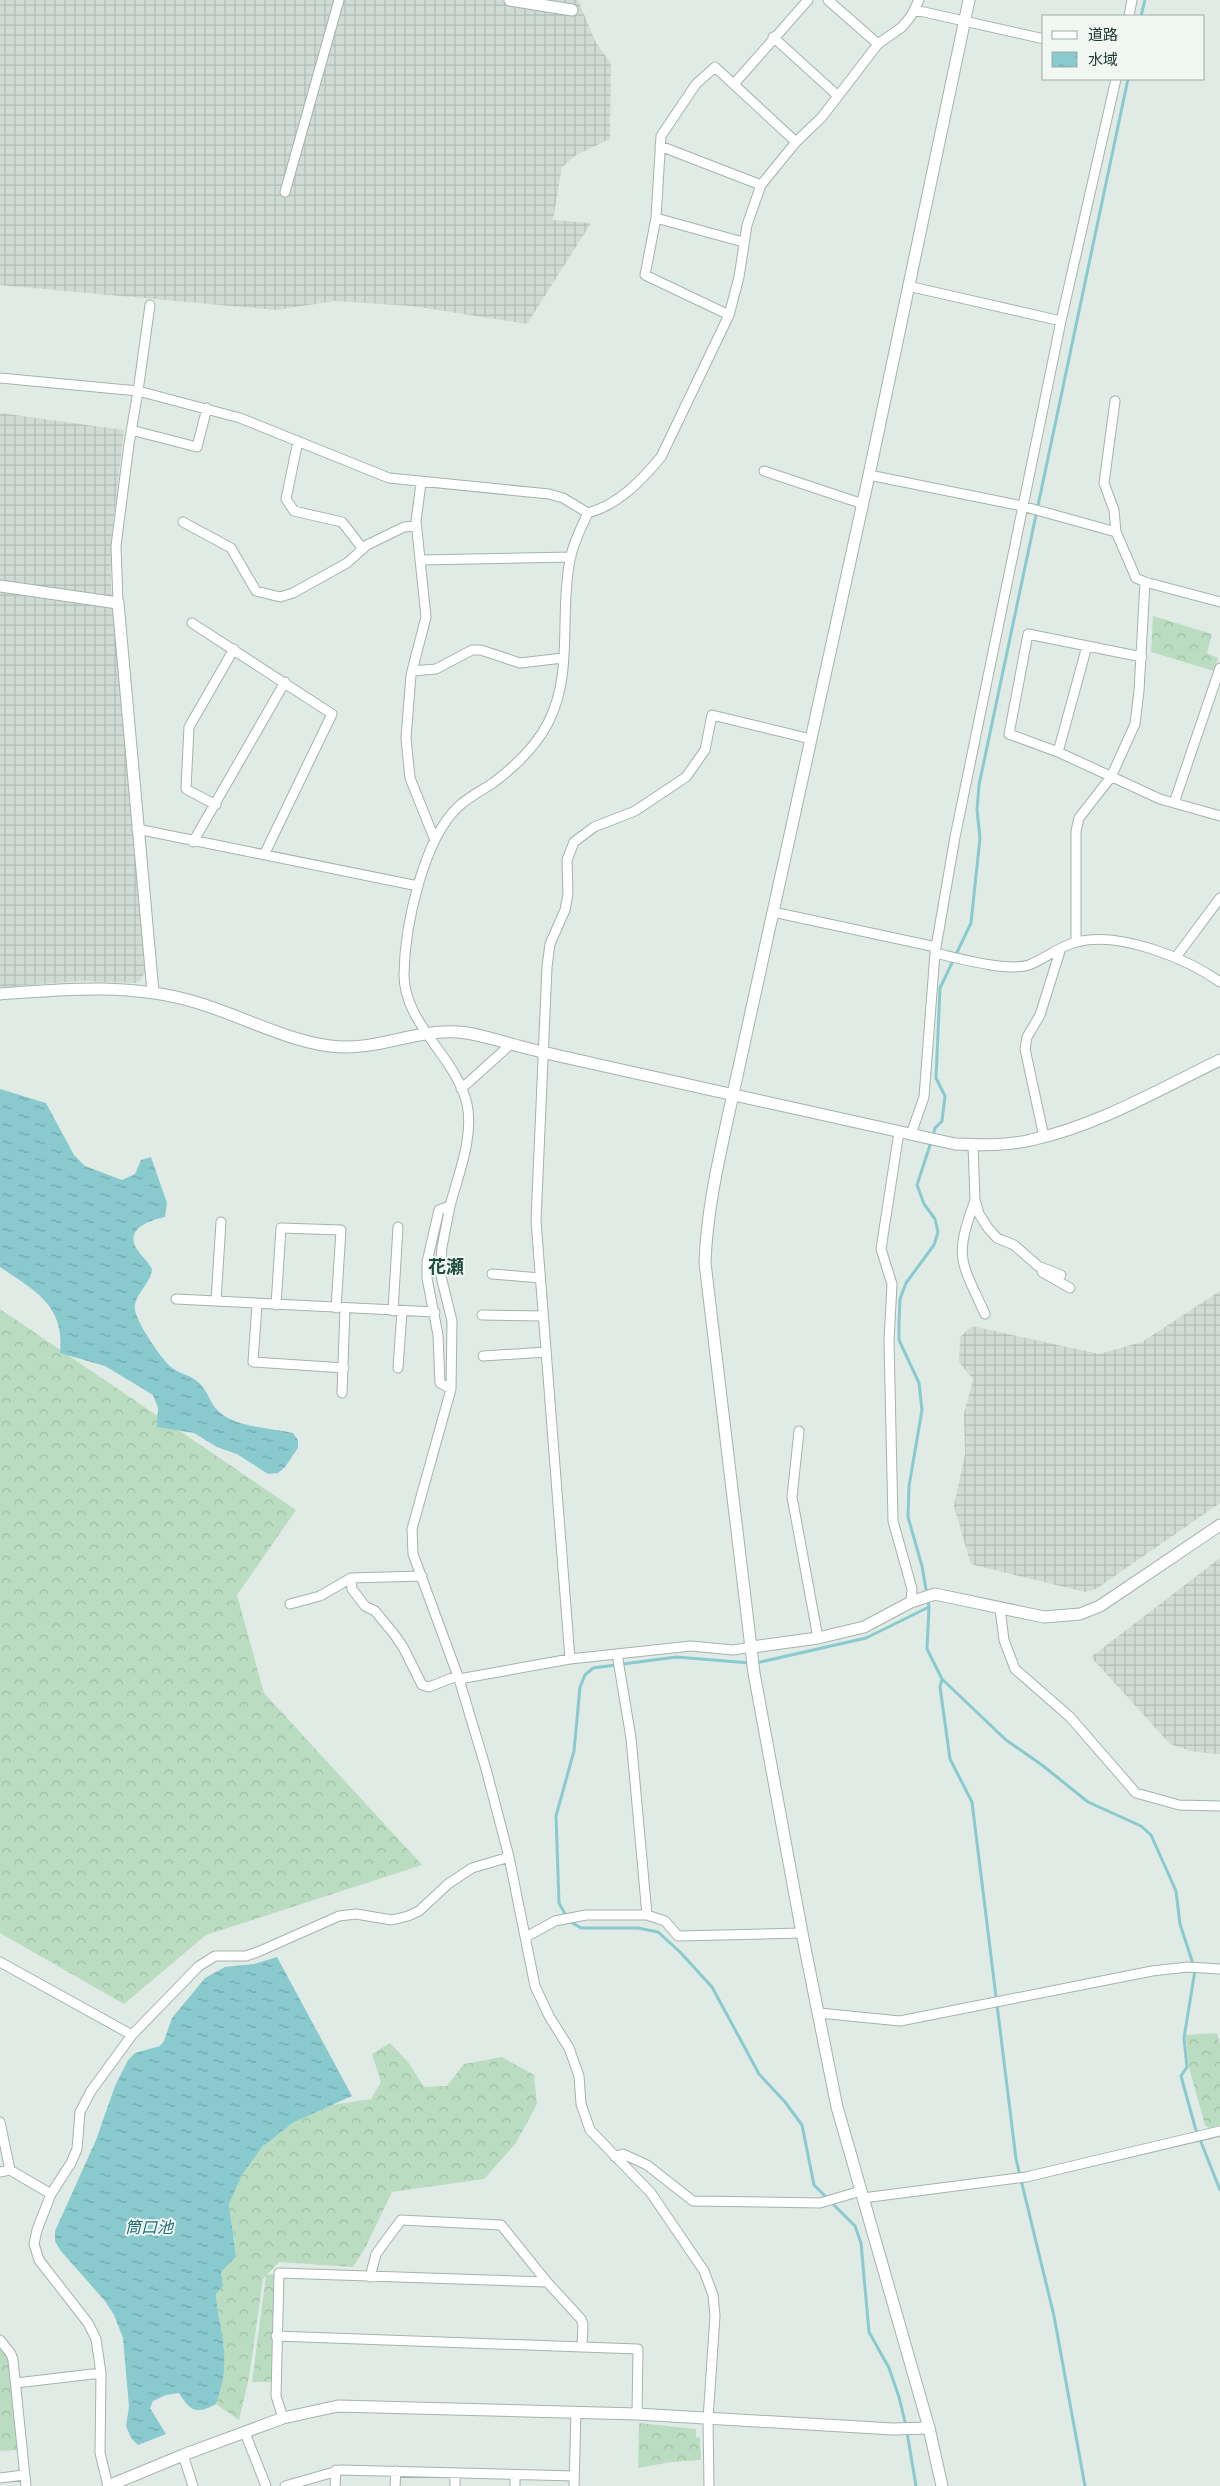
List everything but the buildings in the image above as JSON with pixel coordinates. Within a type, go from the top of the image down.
[{"type":"street","points":[[285,192],[339,0]]},
{"type":"street","points":[[510,0],[572,10]]},
{"type":"street","points":[[734,84],[773,37],[808,0]]},
{"type":"street","points":[[828,0],[878,44]]},
{"type":"street","points":[[0,378],[138,391],[240,418],[389,478],[421,483],[549,494],[563,498],[588,513],[604,508],[644,477],[660,457],[729,315],[739,276],[743,242],[761,185],[796,142],[822,117],[878,44],[902,27],[915,10],[919,0]]},
{"type":"street","points":[[942,2486],[929,2428],[837,2107],[802,1933],[754,1674],[705,1263],[706,1234],[711,1198],[870,475],[969,0]]},
{"type":"street","points":[[1129,15],[1132,0]]},
{"type":"street","points":[[915,10],[1042,39]]},
{"type":"street","points":[[773,37],[837,95]]},
{"type":"street","points":[[729,315],[645,276],[656,218],[662,136],[696,84],[715,67],[796,142]]},
{"type":"street","points":[[911,1134],[924,1096],[935,950],[955,837],[1025,507],[1061,321],[1116,80]]},
{"type":"street","points":[[660,146],[761,185]]},
{"type":"street","points":[[656,218],[743,242]]},
{"type":"street","points":[[908,286],[1061,321]]},
{"type":"street","points":[[150,305],[116,546],[118,604],[153,992]]},
{"type":"street","points":[[1115,401],[1104,483],[1114,510],[1116,532],[1136,578],[1220,602]]},
{"type":"street","points":[[131,430],[197,447],[207,408]]},
{"type":"street","points":[[298,442],[286,499],[289,506],[294,511],[342,522],[363,548]]},
{"type":"street","points":[[764,471],[863,504]]},
{"type":"street","points":[[870,475],[1025,507],[1116,532]]},
{"type":"street","points":[[421,483],[416,526],[426,617],[412,671],[406,738],[410,778],[434,838]]},
{"type":"street","points":[[588,513],[571,558],[562,679],[548,724],[521,759],[494,782],[458,806],[434,838],[418,886],[405,950],[404,976],[408,1002],[451,1068],[461,1089],[466,1103],[468,1134],[450,1206],[442,1247],[440,1272],[452,1321],[451,1389],[412,1529],[413,1554],[458,1678],[486,1769],[509,1857],[535,1986],[549,2016],[569,2048],[579,2076],[581,2104],[590,2130],[651,2193],[704,2270],[713,2295],[715,2316],[708,2419],[709,2486]]},
{"type":"street","points":[[183,522],[231,548],[256,591],[280,598],[294,593],[348,563],[363,548],[404,527],[416,526]]},
{"type":"street","points":[[420,560],[571,558]]},
{"type":"street","points":[[1076,942],[1076,831],[1079,818],[1111,777],[1135,724],[1142,657],[1145,582]]},
{"type":"street","points":[[0,586],[118,604]]},
{"type":"street","points":[[192,623],[332,714],[264,855]]},
{"type":"street","points":[[1142,657],[1028,634],[1009,734],[1058,752],[1111,777],[1174,803],[1220,816]]},
{"type":"street","points":[[1058,752],[1087,646]]},
{"type":"street","points":[[216,805],[186,789],[190,727],[234,649]]},
{"type":"street","points":[[412,671],[436,669],[472,650],[481,650],[520,663],[563,658]]},
{"type":"street","points":[[1174,803],[1220,668]]},
{"type":"street","points":[[194,842],[285,682]]},
{"type":"street","points":[[570,1659],[536,1221],[542,1052],[549,952],[567,902],[567,860],[574,842],[594,827],[635,811],[686,777],[704,750],[712,715],[811,739]]},
{"type":"street","points":[[137,829],[418,886]]},
{"type":"street","points":[[1176,957],[1220,898]]},
{"type":"street","points":[[773,912],[935,950],[975,962],[1017,966],[1029,965],[1076,942],[1098,938],[1176,957],[1220,982]]},
{"type":"street","points":[[1044,1137],[1025,1048],[1027,1036],[1040,1015],[1061,948]]},
{"type":"street","points":[[0,994],[73,988],[153,992],[194,1001],[294,1037],[330,1046],[364,1047],[428,1034],[455,1032],[955,1144],[1030,1141],[1044,1137],[1113,1111],[1220,1060]]},
{"type":"street","points":[[461,1089],[511,1044]]},
{"type":"street","points":[[899,1132],[881,1249],[892,1284],[889,1341],[893,1521],[912,1589],[911,1602]]},
{"type":"street","points":[[973,1144],[975,1200],[980,1214],[997,1238],[1014,1245],[1038,1266],[1043,1274],[1070,1288]]},
{"type":"street","points":[[975,1200],[963,1234],[960,1253],[962,1263],[985,1314]]},
{"type":"street","points":[[450,1206],[439,1210],[427,1262],[427,1278],[435,1312],[440,1383],[451,1389]]},
{"type":"street","points":[[216,1301],[221,1222]]},
{"type":"street","points":[[398,1227],[398,1368]]},
{"type":"street","points":[[276,1304],[281,1228],[341,1230],[341,1308],[344,1368],[342,1393]]},
{"type":"street","points":[[1038,1266],[1061,1275]]},
{"type":"street","points":[[492,1274],[540,1278]]},
{"type":"street","points":[[176,1299],[435,1312]]},
{"type":"street","points":[[257,1304],[253,1362],[344,1368]]},
{"type":"street","points":[[482,1315],[543,1316]]},
{"type":"street","points":[[483,1356],[546,1352]]},
{"type":"street","points":[[799,1431],[792,1497],[818,1638]]},
{"type":"street","points":[[351,1578],[352,1589],[365,1606],[375,1610],[403,1648],[422,1685],[429,1687],[458,1678],[570,1659],[691,1646],[752,1651],[864,1627],[911,1602],[935,1594],[1044,1617],[1080,1614],[1100,1606],[1220,1525]]},
{"type":"street","points":[[290,1604],[320,1596],[351,1578],[422,1576]]},
{"type":"street","points":[[1000,1609],[1004,1640],[1015,1669],[1070,1717],[1136,1793],[1179,1805],[1220,1806]]},
{"type":"street","points":[[617,1654],[631,1738],[647,1915]]},
{"type":"street","points":[[509,1857],[472,1868],[448,1884],[419,1911],[408,1916],[392,1920],[356,1914],[339,1916],[246,1956],[215,1956],[199,1966],[132,2035],[91,2092],[80,2112],[77,2149],[71,2164],[51,2194],[36,2230],[34,2244],[39,2260],[88,2323],[96,2339],[101,2373],[100,2453],[108,2486],[183,2455],[283,2418],[325,2408],[345,2406],[637,2414],[898,2429],[929,2428]]},
{"type":"street","points":[[526,1936],[555,1921],[586,1915],[647,1915],[665,1921],[678,1936],[802,1933]]},
{"type":"street","points":[[0,1962],[132,2035]]},
{"type":"street","points":[[819,2013],[900,2021],[1152,1971],[1188,1967],[1220,1969]]},
{"type":"street","points":[[0,2122],[10,2170]]},
{"type":"street","points":[[615,2157],[623,2154],[647,2165],[693,2201],[820,2203],[838,2197],[1026,2176],[1220,2131]]},
{"type":"street","points":[[0,2172],[10,2170],[51,2194]]},
{"type":"street","points":[[370,2277],[376,2254],[401,2220],[501,2225],[547,2282],[581,2319],[583,2324],[582,2347]]},
{"type":"street","points":[[283,2418],[276,2396],[278,2273],[547,2282]]},
{"type":"street","points":[[276,2336],[638,2349],[637,2414]]},
{"type":"street","points":[[0,2340],[11,2354],[16,2383],[26,2486]]},
{"type":"street","points":[[16,2383],[101,2373]]},
{"type":"street","points":[[574,2486],[576,2412]]},
{"type":"street","points":[[245,2432],[266,2486]]},
{"type":"street","points":[[183,2455],[194,2486]]},
{"type":"street","points":[[285,2486],[336,2470],[574,2476]]},
{"type":"street","points":[[336,2470],[336,2486]]},
{"type":"street","points":[[395,2486],[396,2471]]},
{"type":"street","points":[[455,2473],[455,2486]]},
{"type":"street","points":[[0,2478],[24,2475]]},
{"type":"street","points":[[515,2475],[515,2486]]},
{"type":"shaded area","points":[[0,0],[578,0],[596,43],[611,63],[610,139],[576,155],[562,167],[553,220],[591,223],[527,324],[412,306],[335,301],[276,310],[0,285]]},
{"type":"shaded area","points":[[0,413],[124,430],[111,542],[111,588],[145,972],[140,981],[135,983],[83,981],[0,987]]},
{"type":"shaded area","points":[[1220,1291],[1220,1503],[1096,1589],[1085,1592],[974,1565],[970,1562],[954,1506],[965,1454],[964,1414],[973,1379],[959,1362],[960,1337],[972,1326],[1099,1354],[1142,1342]]},
{"type":"shaded area","points":[[1220,1558],[1220,1754],[1214,1754],[1190,1751],[1170,1744],[1091,1657]]},
{"type":"green space","points":[[1153,616],[1212,634],[1207,653],[1218,658],[1214,671],[1151,652]]},
{"type":"green space","points":[[0,1309],[296,1510],[237,1595],[264,1693],[422,1865],[206,1935],[124,2004],[0,1933]]},
{"type":"green space","points":[[1217,2033],[1220,2044],[1220,2125],[1209,2128],[1205,2125],[1189,2068],[1186,2035]]},
{"type":"green space","points":[[390,2043],[408,2062],[424,2087],[447,2086],[464,2064],[502,2057],[534,2075],[537,2104],[516,2143],[484,2179],[392,2192],[365,2248],[353,2267],[279,2262],[267,2275],[274,2274],[271,2382],[252,2382],[266,2276],[263,2279],[249,2377],[239,2420],[216,2404],[223,2378],[224,2358],[216,2294],[223,2286],[221,2272],[236,2257],[229,2204],[242,2175],[262,2147],[294,2122],[325,2106],[371,2099],[381,2082],[372,2054]]},
{"type":"green space","points":[[0,2347],[7,2356],[10,2367],[18,2450],[0,2451]]},
{"type":"green space","points":[[639,2423],[696,2429],[696,2437],[700,2438],[701,2460],[671,2462],[638,2468]]},
{"type":"water","points":[[0,1089],[46,1103],[74,1155],[85,1166],[122,1180],[135,1174],[141,1160],[151,1157],[167,1203],[165,1217],[148,1222],[134,1234],[135,1246],[152,1269],[149,1280],[139,1294],[135,1305],[137,1316],[150,1340],[167,1363],[175,1370],[198,1382],[214,1406],[223,1415],[244,1424],[293,1433],[298,1440],[298,1448],[285,1467],[278,1473],[268,1474],[237,1454],[217,1447],[194,1433],[157,1427],[158,1408],[153,1395],[105,1366],[60,1353],[58,1323],[52,1311],[36,1292],[0,1267]]},
{"type":"water","name":"筒口池","points":[[277,1957],[352,2096],[294,2122],[262,2147],[242,2175],[229,2204],[236,2257],[221,2272],[223,2286],[216,2294],[224,2365],[223,2378],[216,2404],[203,2409],[194,2409],[187,2404],[179,2393],[166,2395],[153,2401],[150,2408],[166,2434],[138,2445],[131,2438],[126,2426],[129,2407],[123,2338],[114,2315],[105,2301],[60,2250],[55,2241],[55,2231],[96,2140],[115,2086],[128,2060],[135,2053],[160,2046],[164,2041],[172,2018],[205,1978],[225,1967],[254,1964]]},
{"type":"waterway","points":[[1141,15],[1145,0]]},
{"type":"waterway","points":[[933,1136],[935,1128],[942,1121],[945,1096],[936,1078],[940,988],[971,923],[980,838],[977,810],[979,785],[1128,80]]},
{"type":"waterway","points":[[931,1142],[917,1185],[924,1204],[935,1219],[938,1232],[934,1245],[906,1283],[900,1299],[899,1323],[899,1340],[919,1383],[922,1410],[909,1486],[908,1517],[922,1566],[929,1607],[927,1649],[942,1679],[1006,1740],[1042,1765],[1088,1802],[1141,1826],[1151,1835],[1176,1891],[1180,1924],[1195,1970],[1184,2038],[1187,2067],[1181,2076],[1195,2127],[1220,2190]]},
{"type":"waterway","points":[[756,1663],[866,1638],[929,1607]]},
{"type":"waterway","points":[[750,1663],[676,1657],[593,1668],[585,1675],[580,1687],[574,1751],[556,1816],[559,1903],[569,1921],[581,1928],[638,1928],[658,1932],[680,1952],[712,1987],[759,2074],[785,2102],[802,2125],[814,2185],[855,2226],[861,2243],[869,2332],[889,2368],[906,2426]]},
{"type":"waterway","points":[[942,1679],[940,1687],[950,1759],[972,1802],[1016,2159],[1054,2316],[1085,2486]]},
{"type":"waterway","points":[[907,2432],[916,2486]]},
{"type":"district","name":"花瀬","points":[[446,1267]]}]
